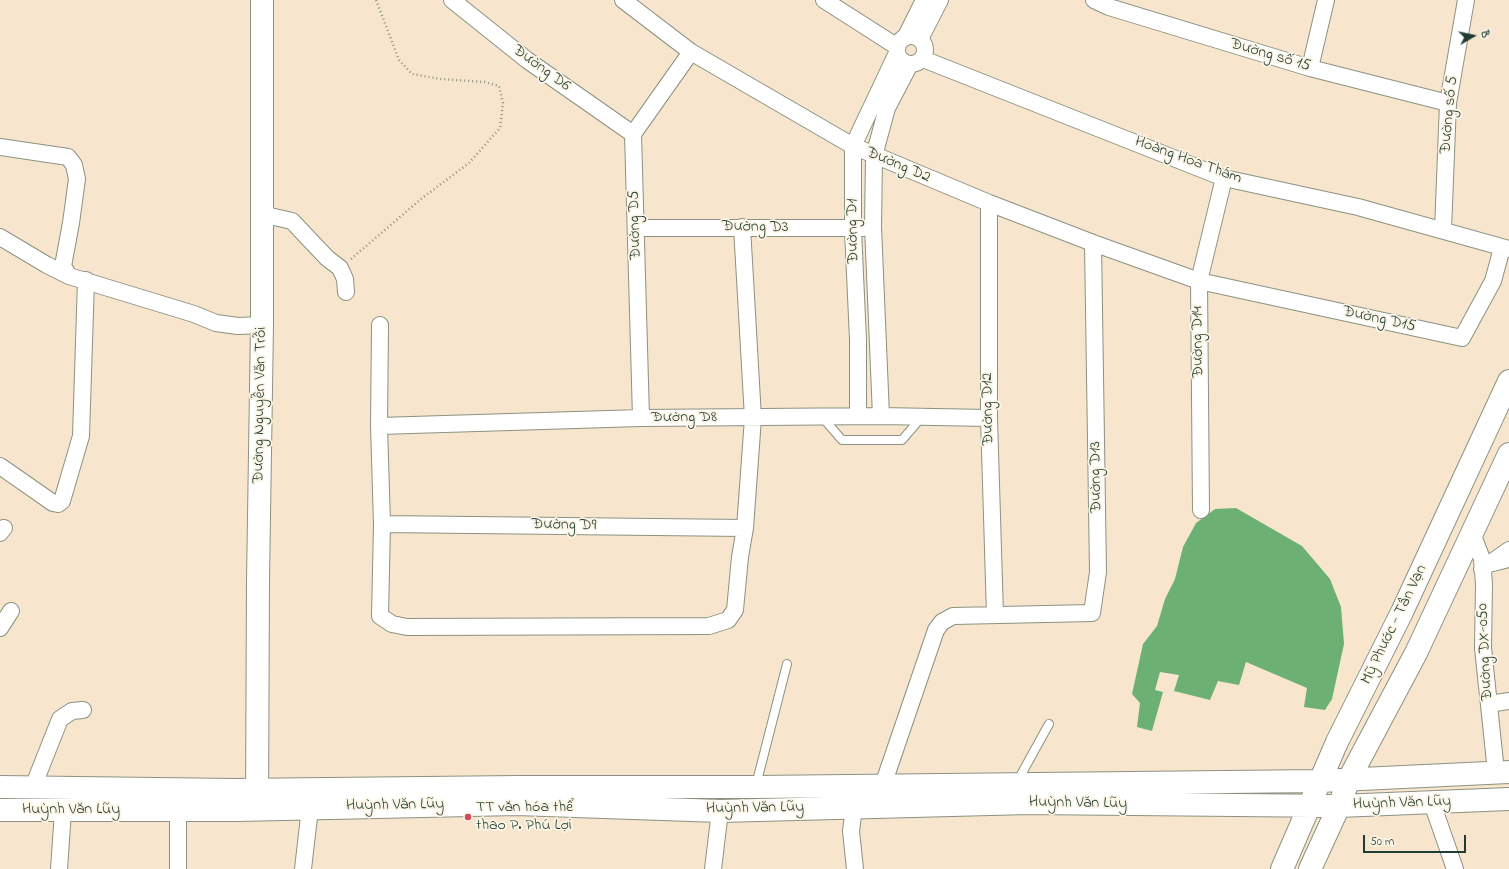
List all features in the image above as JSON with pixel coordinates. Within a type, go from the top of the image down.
[{"type":"main road","name":"Đường Nguyễn Văn Trỗi","points":[[256,799],[262,325],[262,0]]},
{"type":"main road","name":"Mỹ Phước - Tân Vạn","points":[[1282,869],[1337,742],[1402,612],[1509,381]]},
{"type":"main road","name":"Mỹ Phước - Tân Vạn","points":[[1310,869],[1339,806],[1349,779],[1416,653],[1509,454]]},
{"type":"main road","name":"Huỳnh Văn Lũy","points":[[0,787],[33,787],[256,799],[755,787],[1016,783],[1319,781],[1503,772]]},
{"type":"main road","name":"Huỳnh Văn Lũy","points":[[0,810],[178,810],[256,799],[310,808],[517,804],[720,811],[1029,803],[1339,806],[1509,799]]},
{"type":"street","name":"Đường D6","points":[[452,0],[527,60],[633,134]]},
{"type":"street","name":"Đường D2","points":[[623,0],[691,52],[853,146],[989,203],[1093,243],[1199,281]]},
{"type":"street","points":[[824,0],[904,44],[925,45],[926,52],[917,61]]},
{"type":"street","points":[[904,44],[924,0]]},
{"type":"street","points":[[904,44],[940,0]]},
{"type":"street","name":"Đường số 15","points":[[1094,0],[1108,8],[1310,68],[1448,103]]},
{"type":"street","points":[[1310,68],[1326,0]]},
{"type":"street","name":"Đường số 5","points":[[1443,230],[1448,103],[1466,0]]},
{"type":"street","name":"Hoàng Hoa Thám","points":[[904,44],[900,61],[917,61],[1224,178],[1358,207],[1505,248]]},
{"type":"street","name":"Đường D1","points":[[858,416],[858,340],[853,230],[853,146],[904,44]]},
{"type":"street","points":[[633,134],[691,52]]},
{"type":"street","name":"Đường D1","points":[[882,416],[877,337],[873,227],[874,156],[888,108],[917,61]]},
{"type":"street","name":"Đường D5","points":[[633,134],[641,418]]},
{"type":"street","points":[[0,147],[68,157],[74,165],[76,179],[71,224],[63,266],[69,276]]},
{"type":"street","name":"Đường D14","points":[[1201,510],[1199,281],[1224,178]]},
{"type":"street","name":"Đường D12","points":[[989,203],[989,418],[995,615]]},
{"type":"street","points":[[261,214],[292,221],[327,258],[340,268],[345,278],[346,292]]},
{"type":"street","points":[[380,325],[379,426],[382,524],[380,616],[392,624],[407,627],[709,626],[728,620],[735,610],[740,557],[745,528],[753,418],[742,227]]},
{"type":"street","name":"Đường D3","points":[[636,228],[742,227],[853,230],[873,227]]},
{"type":"street","points":[[0,237],[47,265],[69,276],[194,314],[216,323],[238,326],[262,325]]},
{"type":"street","name":"Đường D13","points":[[995,615],[1092,613],[1098,572],[1093,243]]},
{"type":"street","name":"Đường D15","points":[[1199,281],[1462,338],[1493,281],[1505,248]]},
{"type":"street","points":[[0,466],[53,503],[58,504],[62,501],[81,436],[86,280]]},
{"type":"street","points":[[858,340],[877,337]]},
{"type":"street","name":"Đường D8","points":[[379,426],[641,418],[882,416],[921,418],[989,418]]},
{"type":"street","name":"Đường D9","points":[[382,524],[745,528]]},
{"type":"street","name":"Đường DX-050","points":[[1472,533],[1482,559],[1483,648],[1489,704],[1503,772]]},
{"type":"street","points":[[1482,569],[1509,550]]},
{"type":"street","points":[[0,628],[11,611]]},
{"type":"street","points":[[883,785],[936,630],[942,622],[954,616],[995,615]]},
{"type":"street","points":[[1489,704],[1509,701]]},
{"type":"street","points":[[33,787],[60,719],[72,711],[83,710]]},
{"type":"street","points":[[1432,803],[1456,869]]},
{"type":"street","points":[[302,869],[310,808]]},
{"type":"street","points":[[854,808],[851,831],[855,869]]},
{"type":"street","points":[[178,810],[178,869]]},
{"type":"street","points":[[59,869],[62,811]]},
{"type":"street","points":[[712,869],[720,811]]},
{"type":"lane","points":[[821,417],[842,440],[902,440],[921,418]]},
{"type":"lane","points":[[1482,569],[1509,563]]},
{"type":"lane","points":[[755,787],[788,664]]},
{"type":"lane","points":[[1016,783],[1049,724]]},
{"type":"path","points":[[340,268],[421,199],[469,163],[500,128],[503,103],[499,86],[485,82],[440,79],[412,74],[399,60],[376,0]]},
{"type":"green space","points":[[1236,508],[1302,546],[1330,579],[1341,607],[1344,644],[1332,699],[1325,710],[1304,707],[1307,688],[1246,662],[1239,685],[1218,681],[1210,700],[1174,691],[1179,675],[1160,672],[1155,690],[1163,692],[1152,731],[1137,727],[1140,703],[1132,694],[1143,644],[1157,626],[1165,599],[1175,579],[1183,547],[1196,523],[1215,509]]},
{"type":"place","name":"TT văn hóa thể thao P. Phú Lợi","points":[[468,817]]}]
